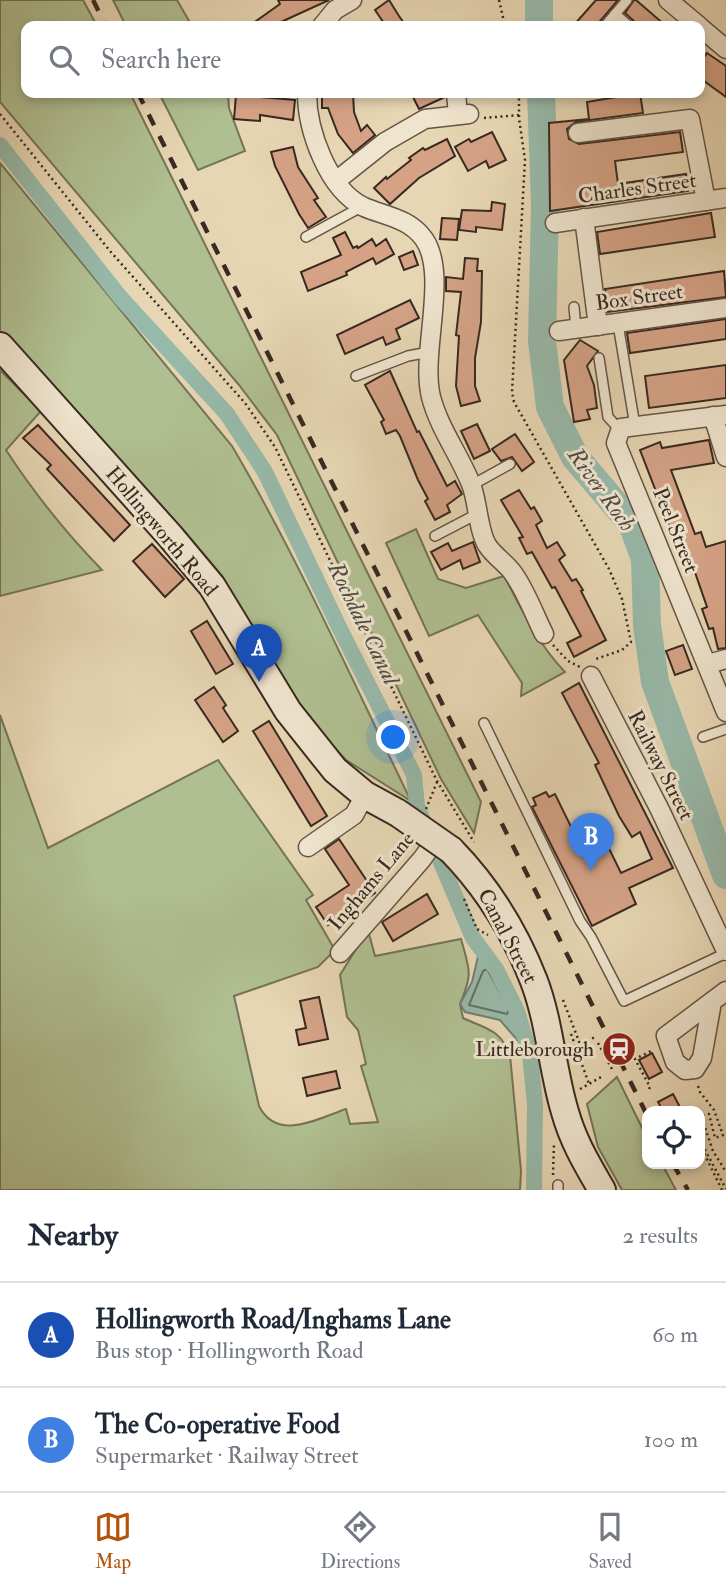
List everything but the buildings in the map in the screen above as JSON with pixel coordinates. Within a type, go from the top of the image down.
[{"type":"main road","name":"Hollingworth Road","points":[[0,346],[212,586],[288,711],[335,770],[365,795],[398,813]]},
{"type":"main road","name":"Canal Street","points":[[398,813],[436,849],[471,871],[493,901],[516,942],[535,982],[564,1110],[575,1143],[602,1190]]},
{"type":"street","points":[[326,21],[335,10],[352,0]]},
{"type":"street","points":[[668,0],[693,21]]},
{"type":"street","points":[[705,28],[726,29]]},
{"type":"street","points":[[705,31],[726,49]]},
{"type":"street","points":[[307,98],[314,140],[336,181],[350,198],[362,206],[402,221],[424,239],[433,263],[428,378],[436,412],[472,485],[487,545],[513,573],[544,634]]},
{"type":"street","points":[[336,181],[385,142],[425,119],[463,114],[458,98]]},
{"type":"street","points":[[578,133],[690,119],[706,201]]},
{"type":"street","name":"Charles Street","points":[[555,223],[726,198]]},
{"type":"street","points":[[584,218],[598,326]]},
{"type":"street","name":"Box Street","points":[[568,330],[726,308]]},
{"type":"street","points":[[624,433],[720,415],[726,457]]},
{"type":"street","name":"Peel Street","points":[[624,433],[726,712]]},
{"type":"street","points":[[708,664],[726,659]]},
{"type":"street","name":"Railway Street","points":[[591,676],[660,810],[726,952]]},
{"type":"street","points":[[308,847],[354,815],[365,795]]},
{"type":"street","name":"Inghams Lane","points":[[340,953],[436,849]]},
{"type":"street","points":[[719,996],[702,1058],[695,1069],[685,1070],[676,1062],[666,1036],[719,996]]},
{"type":"lane","points":[[609,21],[627,0]]},
{"type":"lane","points":[[615,14],[623,21]]},
{"type":"lane","points":[[306,237],[362,206]]},
{"type":"lane","points":[[568,330],[574,307]]},
{"type":"lane","points":[[618,324],[624,433]]},
{"type":"lane","points":[[356,376],[408,356],[429,352]]},
{"type":"lane","points":[[599,358],[608,417],[624,433]]},
{"type":"lane","points":[[472,485],[510,464]]},
{"type":"lane","points":[[435,536],[479,513]]},
{"type":"lane","points":[[484,723],[580,920],[624,1001],[726,952]]},
{"type":"lane","points":[[703,737],[726,729]]},
{"type":"path","points":[[499,0],[504,21]]},
{"type":"path","points":[[519,98],[525,160],[512,392],[514,402],[609,569],[622,599],[631,642],[622,650],[590,661],[581,668],[563,657],[544,634]]},
{"type":"path","points":[[0,114],[110,251],[245,403],[275,447],[437,781],[477,848]]},
{"type":"path","points":[[463,114],[478,119],[519,115]]},
{"type":"path","points":[[649,1089],[635,1059],[669,1042]]},
{"type":"path","points":[[598,1043],[613,1071]]},
{"type":"path","points":[[695,1069],[700,1091],[714,1110],[723,1135],[715,1138],[709,1114],[701,1116],[713,1151],[726,1172]]},
{"type":"path","points":[[589,1084],[603,1076]]},
{"type":"path","points":[[704,1148],[724,1189],[702,1149],[704,1148]]},
{"type":"shaded area","points":[[0,0],[83,0],[94,21],[21,21],[21,98],[132,98],[481,802],[474,833],[441,779],[277,435],[239,385],[0,102]]},
{"type":"shaded area","points":[[113,0],[177,0],[189,21],[124,21]]},
{"type":"shaded area","points":[[162,98],[228,98],[229,108],[245,151],[198,170]]},
{"type":"shaded area","points":[[0,163],[232,446],[303,577],[411,801],[346,760],[314,726],[222,585],[155,499],[15,348],[0,337]]},
{"type":"shaded area","points":[[0,370],[41,411],[6,450],[51,512],[102,570],[0,596]]},
{"type":"shaded area","points":[[416,529],[438,579],[466,588],[504,576],[539,638],[565,672],[521,696],[522,683],[478,615],[429,636],[386,543]]},
{"type":"shaded area","points":[[0,715],[48,848],[218,760],[313,895],[306,900],[335,950],[318,967],[234,996],[259,1106],[267,1117],[276,1123],[298,1125],[346,1109],[350,1124],[378,1122],[361,1066],[366,1064],[358,1030],[347,1017],[340,975],[368,930],[375,956],[461,939],[469,972],[460,1004],[463,1018],[497,1035],[510,1055],[521,1171],[520,1190],[0,1190]]},
{"type":"shaded area","points":[[617,1077],[642,1128],[642,1169],[665,1169],[676,1190],[622,1190],[598,1147],[587,1104]]},
{"type":"water","points":[[480,948],[510,999],[530,1055],[500,1020],[465,1012],[460,1004],[472,982]]},
{"type":"waterway","name":"River Roch","points":[[539,0],[539,21]]},
{"type":"waterway","name":"River Roch","points":[[541,98],[545,205],[542,341],[550,407],[575,457],[632,524],[645,559],[647,625],[655,682],[726,875]]},
{"type":"waterway","name":"Rochdale Canal","points":[[0,145],[120,297],[227,414],[265,472],[414,775],[417,806],[473,938],[496,969],[517,1011],[530,1055],[535,1104],[534,1190]]},
{"type":"railway","points":[[93,0],[104,21]]},
{"type":"railway","points":[[140,98],[643,1106]]},
{"type":"railway","points":[[676,1169],[688,1190]]},
{"type":"place","name":"Hollingworth Road/Inghams Lane","points":[[259,682]]},
{"type":"place","name":"The Co-operative Food","points":[[591,871]]},
{"type":"place","name":"Littleborough","points":[[619,1049]]}]
